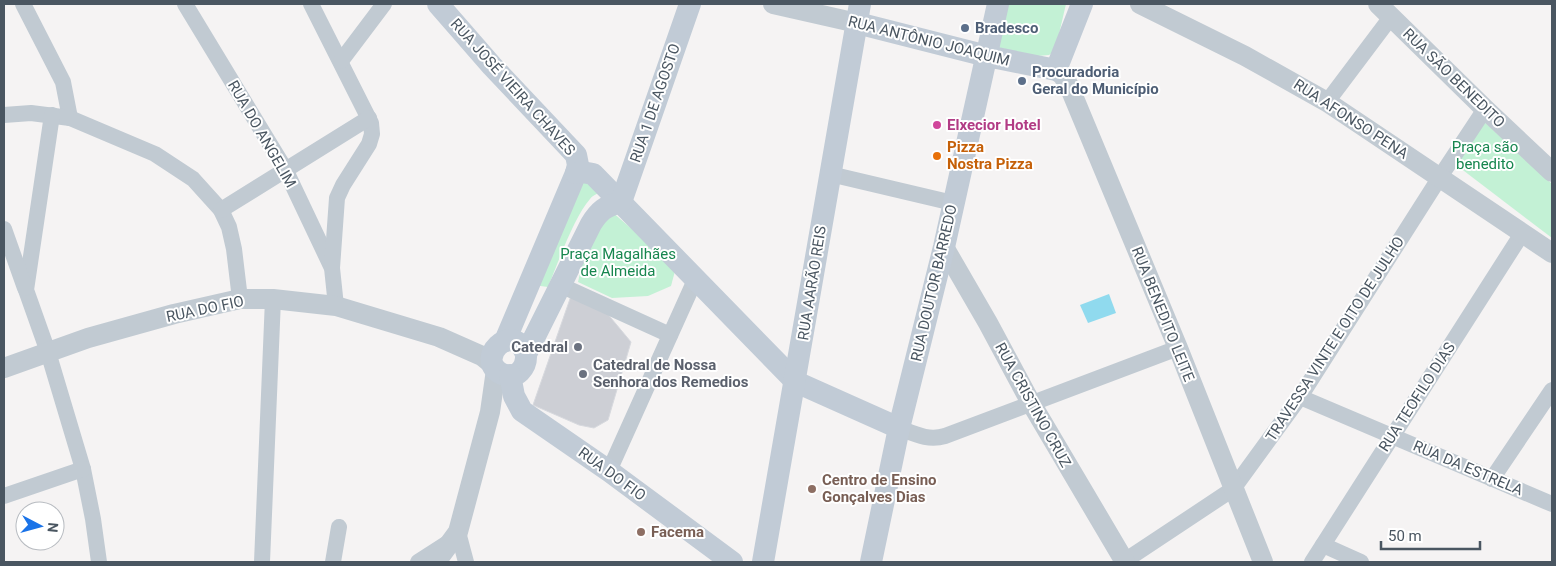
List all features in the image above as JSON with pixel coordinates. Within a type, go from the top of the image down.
[{"type":"main road","name":"RUA JOSÉ VIEIRA CHAVES","points":[[438,4],[492,66],[576,155],[578,165],[576,173],[593,174],[796,382],[899,428]]},
{"type":"main road","name":"RUA 1 DE AGOSTO","points":[[621,202],[690,4]]},
{"type":"main road","name":"RUA DOUTOR BARREDO","points":[[871,562],[899,428],[944,247],[998,4]]},
{"type":"main road","points":[[1056,70],[1082,4]]},
{"type":"main road","name":"RUA ANTÔNIO JOAQUIM","points":[[858,13],[987,56],[1056,70]]},
{"type":"main road","name":"RUA AARÃO REIS","points":[[763,562],[796,382],[858,13]]},
{"type":"main road","points":[[502,342],[510,340],[520,344],[526,354],[527,359],[519,373],[502,371],[493,353],[502,342],[576,173]]},
{"type":"main road","points":[[526,354],[584,237],[599,211],[609,205],[621,202]]},
{"type":"main road","name":"RUA DO FIO","points":[[502,371],[522,411],[609,471],[732,562]]},
{"type":"street","points":[[23,4],[63,82],[70,118]]},
{"type":"street","name":"RUA DO ANGELIM","points":[[185,4],[285,169],[332,268]]},
{"type":"street","points":[[311,4],[369,118],[372,134],[369,144],[337,198],[332,268],[336,306]]},
{"type":"street","points":[[340,60],[384,4]]},
{"type":"street","name":"RUA ANTÔNIO JOAQUIM","points":[[773,4],[858,13]]},
{"type":"street","name":"RUA AFONSO PENA","points":[[1140,4],[1245,56],[1328,102],[1552,252]]},
{"type":"street","points":[[1328,102],[1387,9]]},
{"type":"street","name":"RUA SÃO BENEDITO","points":[[1387,9],[1485,109],[1552,172]]},
{"type":"street","name":"RUA BENEDITO LEITE","points":[[1056,70],[1064,76],[1070,86],[1178,348],[1263,562]]},
{"type":"street","name":"TRAVESSA VINTE E OITO DE JULHO","points":[[1124,562],[1233,489],[1300,397],[1440,176],[1485,109]]},
{"type":"street","points":[[4,115],[32,113],[70,118],[155,154],[193,179],[221,210],[229,227],[234,249],[240,300]]},
{"type":"street","points":[[26,290],[52,115]]},
{"type":"street","points":[[221,210],[369,118]]},
{"type":"street","points":[[830,174],[954,203]]},
{"type":"street","name":"RUA TEOFILO DIAS","points":[[1312,562],[1524,232]]},
{"type":"street","points":[[4,233],[48,352],[83,469],[99,562]]},
{"type":"street","name":"RUA CRISTINO CRUZ","points":[[944,247],[988,323],[1031,404],[1124,562]]},
{"type":"street","points":[[609,471],[695,280]]},
{"type":"street","points":[[560,285],[670,335]]},
{"type":"street","points":[[262,562],[273,299]]},
{"type":"street","name":"RUA DO FIO","points":[[4,368],[88,338],[174,314],[240,300],[273,299],[336,306],[439,337],[482,356],[502,371]]},
{"type":"street","name":"RUA DO FIO","points":[[439,337],[475,342],[502,342]]},
{"type":"street","points":[[899,428],[926,438],[936,438],[1178,348]]},
{"type":"street","points":[[436,562],[455,536],[502,371]]},
{"type":"street","points":[[1492,479],[1552,390]]},
{"type":"street","name":"RUA DA ESTRELA","points":[[1300,397],[1552,504]]},
{"type":"street","points":[[4,496],[83,469]]},
{"type":"street","points":[[332,562],[339,526]]},
{"type":"street","points":[[418,562],[455,536]]},
{"type":"street","points":[[455,536],[466,562]]},
{"type":"street","points":[[1323,545],[1361,562]]},
{"type":"green space","points":[[996,4],[1066,4],[1055,51],[1049,55],[1037,56],[992,46]]},
{"type":"green space","name":"Praça são benedito","points":[[1480,118],[1552,184],[1552,238],[1451,161]]},
{"type":"green space","points":[[579,175],[603,190],[591,198],[578,217],[548,287],[533,285]]},
{"type":"green space","name":"Praça Magalhães de Almeida","points":[[611,211],[649,244],[675,271],[671,286],[648,296],[612,298],[578,282],[586,246]]},
{"type":"water","points":[[1109,294],[1116,313],[1088,323],[1080,305]]},
{"type":"building","name":"Catedral de Nossa Senhora dos Remedios","points":[[571,296],[606,312],[631,342],[608,420],[594,428],[579,425],[533,405]]},
{"type":"place","name":"Bradesco","points":[[965,28]]},
{"type":"place","name":"Procuradoria Geral do Município","points":[[1022,81]]},
{"type":"place","name":"Elxecior Hotel","points":[[937,125]]},
{"type":"place","name":"Pizza Nostra Pizza","points":[[937,156]]},
{"type":"place","name":"Catedral","points":[[578,347]]},
{"type":"place","name":"Catedral de Nossa Senhora dos Remedios","points":[[583,374]]},
{"type":"place","name":"Centro de Ensino Gonçalves Dias","points":[[812,489]]},
{"type":"place","name":"Facema","points":[[641,532]]}]
